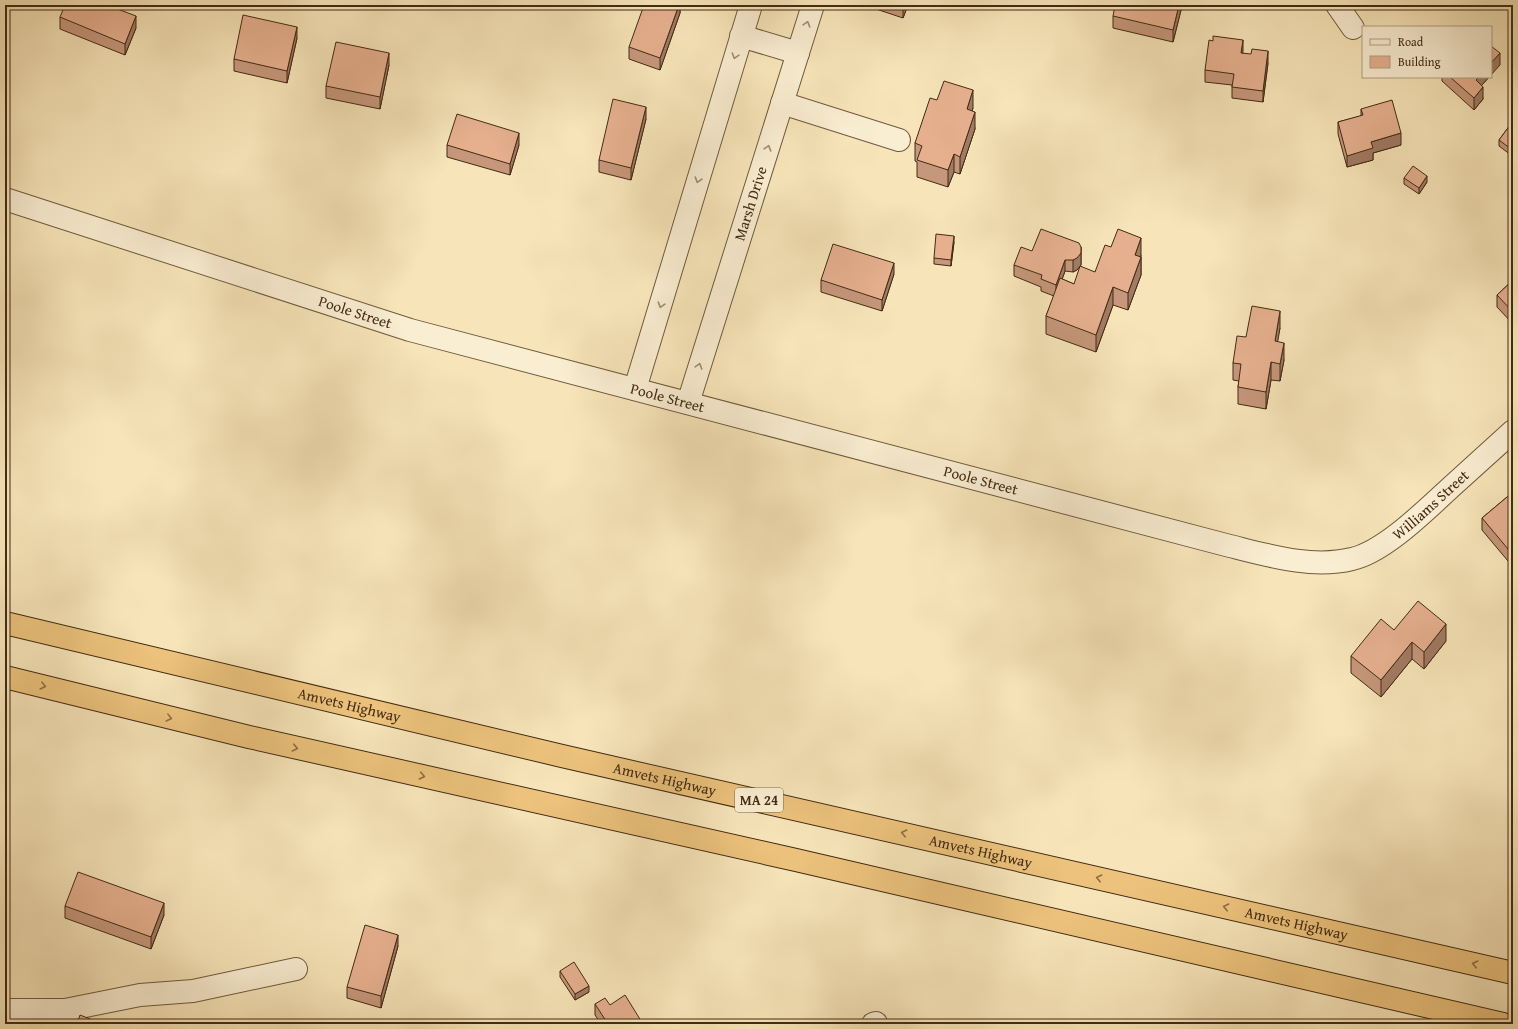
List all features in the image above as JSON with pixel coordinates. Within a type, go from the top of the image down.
[{"type":"highway","name":"Amvets Highway","points":[[5,623],[562,756],[1513,973]]},
{"type":"highway","points":[[5,677],[249,737],[796,860],[1503,1024]]},
{"type":"street","points":[[636,389],[751,5]]},
{"type":"street","name":"Marsh Drive","points":[[688,403],[813,5]]},
{"type":"street","points":[[1337,5],[1353,28]]},
{"type":"street","points":[[742,36],[798,53]]},
{"type":"street","points":[[782,103],[899,140]]},
{"type":"street","name":"Poole Street","points":[[5,199],[410,330],[1262,554],[1316,563],[1338,562]]},
{"type":"street","name":"Williams Street","points":[[1338,562],[1354,559],[1371,552],[1402,530],[1513,431]]},
{"type":"street","points":[[5,1010],[65,1010],[140,995],[193,991],[296,969]]},
{"type":"building","points":[[65,5],[107,5],[136,16],[125,44],[60,17]]},
{"type":"building","points":[[644,5],[679,5],[660,58],[629,47]]},
{"type":"building","points":[[1115,5],[1179,5],[1173,30],[1113,16]]},
{"type":"building","points":[[243,15],[297,27],[287,71],[234,59]]},
{"type":"building","points":[[1213,36],[1243,40],[1241,53],[1251,54],[1252,49],[1268,51],[1263,91],[1232,87],[1234,74],[1205,70],[1209,40],[1213,41]]},
{"type":"building","points":[[336,42],[389,53],[380,97],[326,86]]},
{"type":"building","points":[[1492,47],[1500,53],[1492,62]]},
{"type":"building","points":[[1451,78],[1478,78],[1476,80],[1483,87],[1474,98]]},
{"type":"building","points":[[944,81],[973,90],[967,109],[975,112],[960,157],[954,154],[948,170],[917,160],[922,146],[915,143],[930,98],[937,100]]},
{"type":"building","points":[[613,99],[646,107],[631,168],[599,160]]},
{"type":"building","points":[[1392,100],[1401,133],[1371,142],[1373,148],[1347,156],[1338,122],[1363,115],[1361,109]]},
{"type":"building","points":[[457,114],[519,133],[510,164],[447,145]]},
{"type":"building","points":[[1513,121],[1513,146],[1511,149],[1499,140]]},
{"type":"building","points":[[1413,166],[1427,176],[1419,188],[1404,178]]},
{"type":"building","points":[[1041,229],[1079,243],[1081,247],[1081,253],[1077,258],[1073,260],[1065,260],[1056,285],[1041,279],[1042,275],[1014,265],[1021,247],[1032,251]]},
{"type":"building","points":[[1118,229],[1141,238],[1135,255],[1141,257],[1128,293],[1113,287],[1096,335],[1046,316],[1060,278],[1074,284],[1080,266],[1095,272],[1105,245],[1111,247]]},
{"type":"building","points":[[936,234],[954,236],[951,260],[934,258]]},
{"type":"building","points":[[833,244],[894,263],[882,300],[821,280]]},
{"type":"building","points":[[1513,280],[1513,312],[1497,295]]},
{"type":"building","points":[[1252,306],[1280,311],[1275,341],[1284,343],[1280,364],[1271,362],[1266,392],[1238,387],[1241,364],[1233,363],[1237,336],[1246,337]]},
{"type":"building","points":[[1513,492],[1513,555],[1482,518]]},
{"type":"building","points":[[1418,601],[1446,624],[1424,652],[1412,642],[1381,680],[1351,656],[1381,619],[1394,630]]},
{"type":"building","points":[[78,872],[164,903],[151,937],[65,906]]},
{"type":"building","points":[[365,925],[398,935],[381,996],[347,987]]},
{"type":"building","points":[[574,962],[589,986],[575,994],[560,971]]},
{"type":"building","points":[[625,995],[643,1024],[608,1024],[595,1004],[605,998],[610,1005]]},
{"type":"building","points":[[80,1015],[103,1024],[77,1024]]}]
